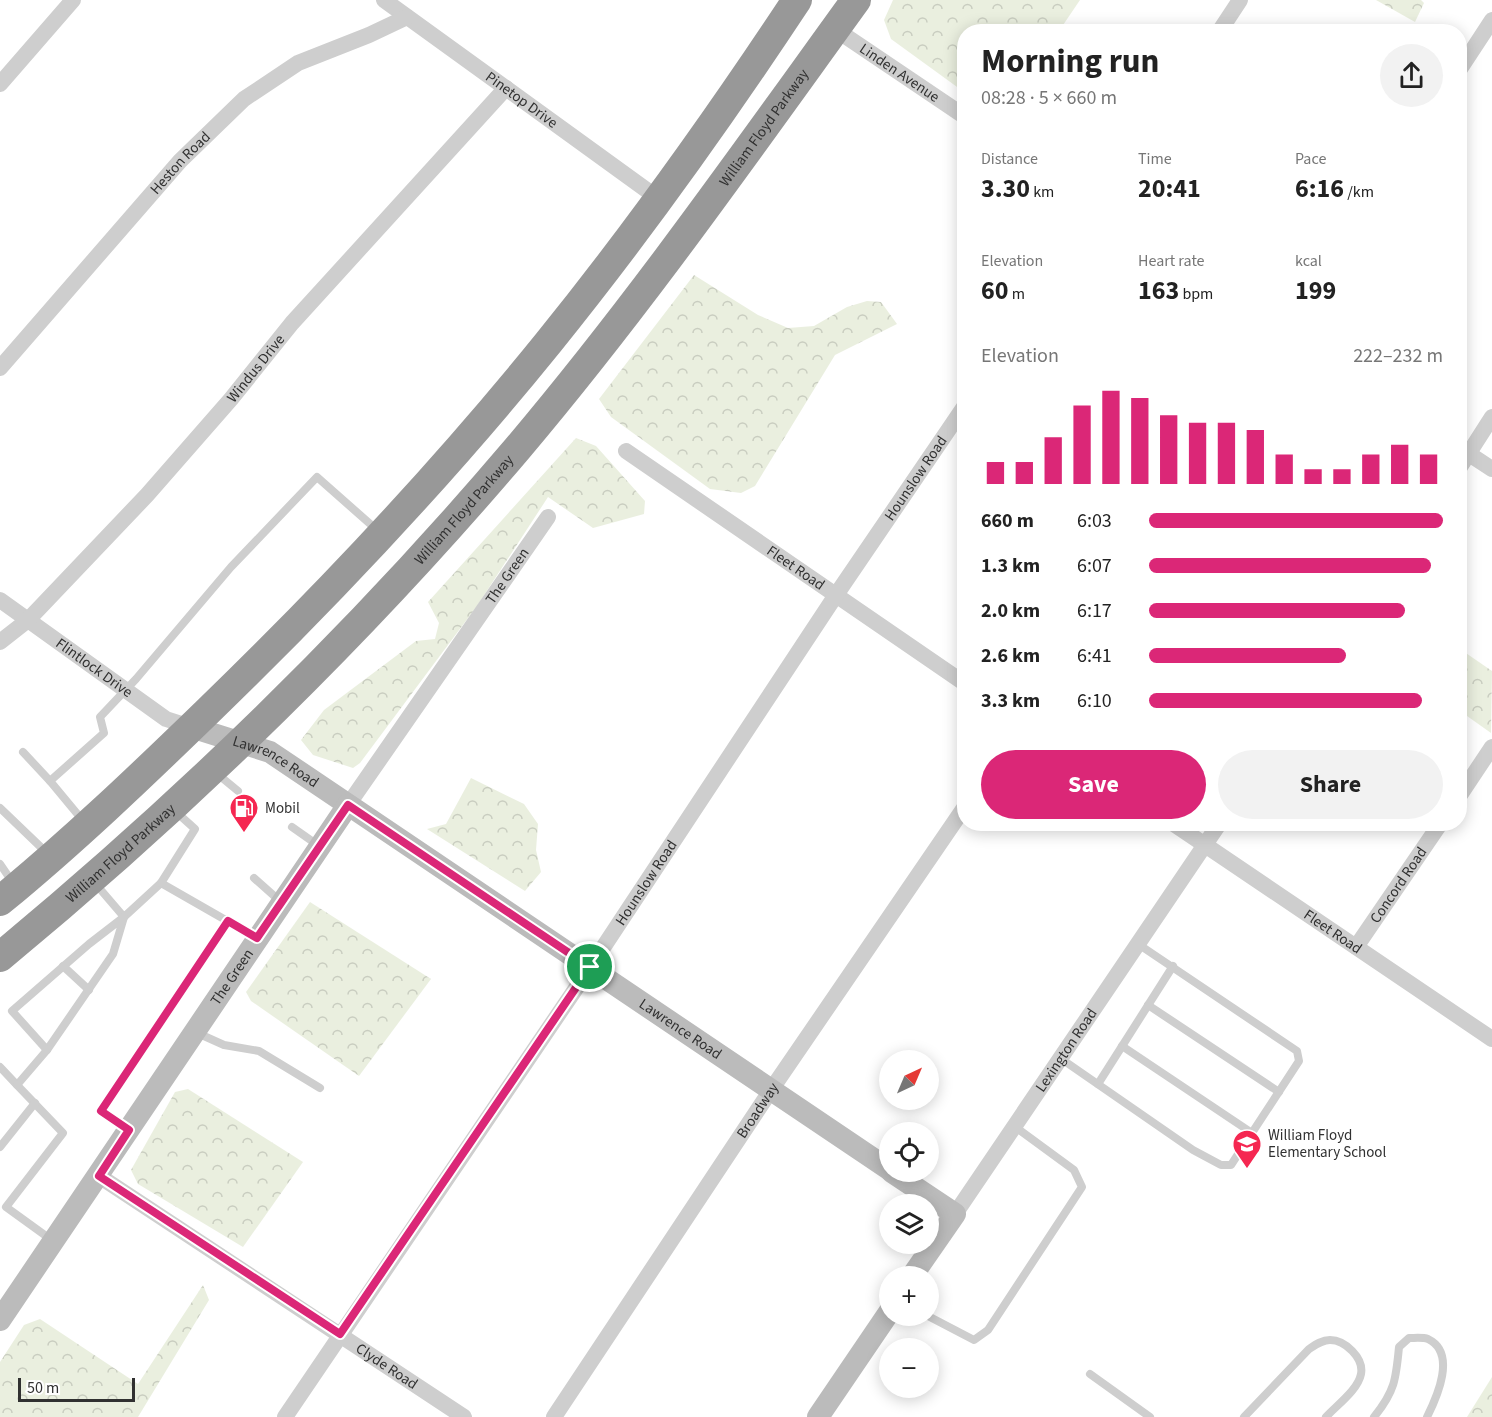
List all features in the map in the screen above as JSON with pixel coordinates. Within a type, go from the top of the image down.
[{"type":"highway","points":[[5,884],[51,857],[191,728],[318,603],[443,466],[547,344],[659,198],[735,93],[797,0]]},
{"type":"highway","name":"William Floyd Parkway","points":[[0,957],[92,879],[241,743],[372,610],[517,449],[676,248],[856,0]]},
{"type":"street","points":[[0,84],[73,0]]},
{"type":"street","name":"Pinetop Drive","points":[[384,0],[404,9],[506,88],[659,198]]},
{"type":"street","points":[[1224,24],[1240,0]]},
{"type":"street","name":"Heston Road","points":[[0,368],[180,161],[244,99],[298,63],[369,35],[404,9]]},
{"type":"street","points":[[1467,58],[1492,20]]},
{"type":"street","name":"Linden Avenue","points":[[835,29],[957,111]]},
{"type":"street","name":"Windus Drive","points":[[0,642],[28,620],[147,495],[231,399],[292,323],[506,88]]},
{"type":"street","name":"Hounslow Road","points":[[285,1417],[590,967],[836,595],[957,417]]},
{"type":"street","points":[[1467,451],[1492,417]]},
{"type":"street","name":"Fleet Road","points":[[626,451],[957,678]]},
{"type":"street","points":[[1467,458],[1492,469]]},
{"type":"street","name":"The Green","points":[[0,1320],[99,1176],[281,902],[548,518]]},
{"type":"street","name":"Flintlock Drive","points":[[0,600],[166,719],[191,728]]},
{"type":"street","name":"Lawrence Road","points":[[191,728],[270,752],[879,1163]]},
{"type":"street","points":[[1467,784],[1492,747]]},
{"type":"street","name":"Broadway","points":[[554,1417],[771,1090],[957,818]]},
{"type":"street","name":"Fleet Road","points":[[1185,831],[1492,1039]]},
{"type":"street","name":"Lexington Road","points":[[919,1266],[1214,831]]},
{"type":"street","name":"Concord Road","points":[[1356,947],[1435,831]]},
{"type":"street","name":"Clyde Road","points":[[99,1176],[464,1417]]},
{"type":"street","name":"Lawrence Road","points":[[907,1182],[955,1214]]},
{"type":"street","points":[[818,1417],[880,1326]]},
{"type":"lane","points":[[50,781],[104,733],[100,717],[126,691],[231,567],[317,477],[382,534]]},
{"type":"lane","points":[[23,752],[87,825]]},
{"type":"lane","points":[[213,770],[238,791]]},
{"type":"lane","points":[[0,808],[51,857]]},
{"type":"lane","points":[[47,1050],[12,1011],[161,883],[195,829],[171,808]]},
{"type":"lane","points":[[292,827],[320,847]]},
{"type":"lane","points":[[254,878],[281,902]]},
{"type":"lane","points":[[92,879],[124,917]]},
{"type":"lane","points":[[161,883],[257,938]]},
{"type":"lane","points":[[17,1085],[47,1050],[113,954],[124,917]]},
{"type":"lane","points":[[129,1130],[101,1111],[228,921]]},
{"type":"lane","points":[[1060,1057],[1193,1150],[1221,1164],[1231,1165],[1299,1061],[1297,1051],[1137,943]]},
{"type":"lane","points":[[63,966],[88,990]]},
{"type":"lane","points":[[1098,1084],[1173,966]]},
{"type":"lane","points":[[1148,1005],[1279,1092]]},
{"type":"lane","points":[[194,1032],[224,1045],[259,1051],[320,1088]]},
{"type":"lane","points":[[1122,1046],[1252,1133]]},
{"type":"lane","points":[[0,1067],[63,1133],[3,1204],[53,1241]]},
{"type":"lane","points":[[0,1147],[35,1103]]},
{"type":"lane","points":[[939,1322],[974,1340],[988,1330],[1082,1187],[1074,1170],[1014,1126]]},
{"type":"lane","points":[[1374,1417],[1388,1400],[1396,1380],[1399,1347],[1409,1338],[1428,1339],[1440,1349],[1444,1367],[1438,1395],[1427,1417]]},
{"type":"lane","points":[[1244,1417],[1309,1349],[1318,1343],[1330,1340],[1343,1343],[1353,1351],[1360,1361],[1362,1373],[1357,1385],[1326,1417]]},
{"type":"lane","points":[[1090,1374],[1150,1417]]},
{"type":"green space","points":[[893,0],[1080,0],[1064,24],[957,24],[957,87],[891,39],[884,20]]},
{"type":"green space","points":[[1376,0],[1421,0],[1424,3],[1415,22]]},
{"type":"green space","points":[[694,275],[758,315],[788,328],[814,326],[847,307],[867,301],[881,302],[897,324],[835,355],[755,486],[741,493],[710,489],[611,417],[599,399]]},
{"type":"green space","points":[[576,438],[596,446],[645,501],[644,514],[593,528],[548,497],[477,606],[360,763],[353,768],[313,755],[301,740],[324,710],[416,641],[435,639],[439,623],[428,602]]},
{"type":"green space","points":[[1467,654],[1492,671],[1491,733],[1467,716]]},
{"type":"green space","points":[[471,778],[524,804],[538,824],[536,850],[541,872],[525,891],[427,829],[446,824]]},
{"type":"green space","points":[[310,902],[431,979],[359,1076],[251,1001],[246,992]]},
{"type":"green space","points":[[188,1089],[303,1162],[243,1247],[138,1184],[131,1170],[175,1092]]},
{"type":"green space","points":[[203,1285],[209,1300],[138,1417],[0,1417],[0,1362],[24,1325],[40,1319],[138,1384]]},
{"type":"green space","points":[[1492,1377],[1492,1417],[1467,1417]]},
{"type":"place","name":"Mobil","points":[[244,834]]},
{"type":"place","name":"William Floyd Elementary School","points":[[1247,1170]]},
{"type":"route","points":[[348,805],[590,967],[340,1334],[99,1176],[129,1130],[101,1111],[228,921],[257,938],[348,805]]}]
